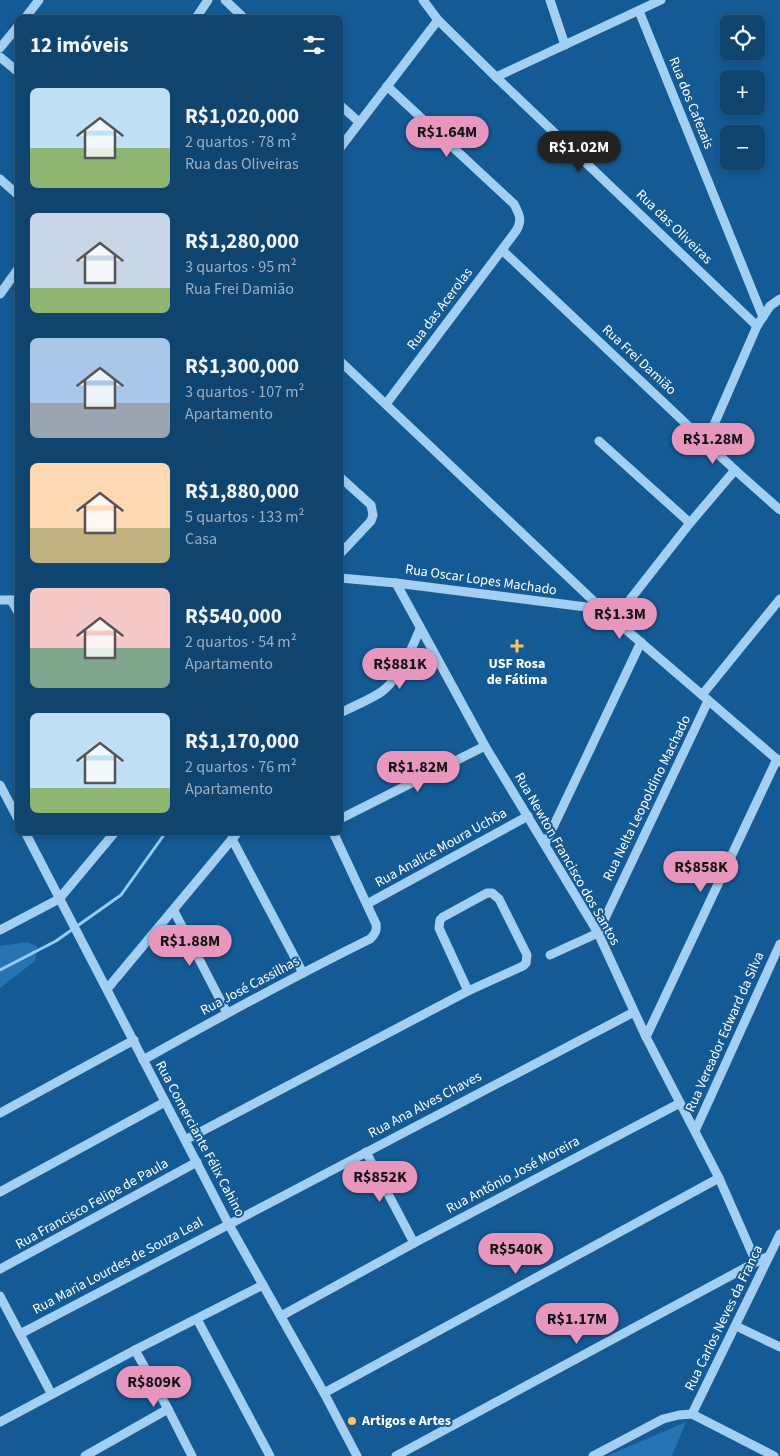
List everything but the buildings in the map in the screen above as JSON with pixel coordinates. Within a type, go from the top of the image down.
[{"type":"street","points":[[27,15],[38,0]]},
{"type":"street","points":[[198,15],[208,0]]},
{"type":"street","points":[[225,0],[241,15]]},
{"type":"street","name":"Rua das Oliveiras","points":[[423,0],[438,20],[496,77],[757,326]]},
{"type":"street","points":[[550,0],[565,45]]},
{"type":"street","points":[[496,77],[661,0]]},
{"type":"street","name":"Rua dos Cafezais","points":[[639,10],[763,317]]},
{"type":"street","points":[[343,144],[438,20]]},
{"type":"street","points":[[0,48],[15,30]]},
{"type":"street","points":[[0,57],[15,70]]},
{"type":"street","name":"Rua das Acerolas","points":[[386,404],[516,231],[520,216],[514,204],[387,86]]},
{"type":"street","points":[[343,108],[359,122]]},
{"type":"street","points":[[0,179],[15,192]]},
{"type":"street","name":"Rua Frei Damião","points":[[502,250],[706,443],[780,510]]},
{"type":"street","points":[[0,294],[15,273]]},
{"type":"street","points":[[706,443],[757,326],[770,306],[780,299]]},
{"type":"street","points":[[343,364],[602,610],[778,761],[646,1037]]},
{"type":"street","points":[[599,441],[690,523]]},
{"type":"street","points":[[614,620],[690,523],[735,470]]},
{"type":"street","points":[[343,480],[371,505],[373,515],[372,521],[343,551]]},
{"type":"street","name":"Rua Oscar Lopes Machado","points":[[343,578],[396,583],[602,610]]},
{"type":"street","name":"Rua Newton Francisco dos Santos","points":[[396,583],[485,746],[598,933],[646,1037],[718,1178],[756,1262]]},
{"type":"street","name":"Rua Nelta Leopoldino Machado","points":[[598,933],[705,698],[780,599]]},
{"type":"street","points":[[0,600],[14,600]]},
{"type":"street","points":[[343,711],[384,690],[398,673],[420,629]]},
{"type":"street","points":[[545,844],[641,642]]},
{"type":"street","points":[[343,817],[485,746]]},
{"type":"street","points":[[0,785],[15,813]]},
{"type":"street","name":"Rua Analice Moura Uchôa","points":[[367,904],[528,816]]},
{"type":"street","name":"Rua Comerciante Félix Cahino","points":[[27,835],[228,1223],[324,1393],[357,1456]]},
{"type":"street","points":[[0,930],[59,899],[112,835]]},
{"type":"street","points":[[334,835],[367,904]]},
{"type":"street","points":[[108,989],[235,836],[303,973]]},
{"type":"street","points":[[185,1140],[468,991],[523,966],[527,955],[499,899],[492,893],[487,893],[443,917],[439,924],[439,928],[468,991]]},
{"type":"street","name":"Rua José Cassilhas","points":[[143,1060],[227,1013],[370,939],[374,935],[376,928],[367,904]]},
{"type":"street","points":[[174,911],[227,1013]]},
{"type":"street","points":[[550,955],[598,933]]},
{"type":"street","name":"Rua Vereador Edward da Silva","points":[[695,1131],[780,944]]},
{"type":"street","name":"Rua Ana Alves Chaves","points":[[228,1223],[634,1012]]},
{"type":"street","points":[[0,1113],[134,1040]]},
{"type":"street","points":[[0,1192],[165,1102]]},
{"type":"street","name":"Rua Antônio José Moreira","points":[[281,1316],[414,1242],[680,1103]]},
{"type":"street","points":[[366,1152],[414,1242]]},
{"type":"street","name":"Rua Francisco Felipe de Paula","points":[[0,1269],[197,1162]]},
{"type":"street","points":[[324,1393],[718,1178]]},
{"type":"street","name":"Rua Maria Lourdes de Souza Leal","points":[[20,1334],[228,1223]]},
{"type":"street","name":"Rua Carlos Neves da Franca","points":[[692,1414],[769,1256],[778,1243],[780,1234]]},
{"type":"street","points":[[396,1456],[769,1256]]},
{"type":"street","points":[[0,1422],[263,1285]]},
{"type":"street","points":[[0,1296],[51,1394]]},
{"type":"street","points":[[196,1319],[270,1456]]},
{"type":"street","points":[[736,1326],[780,1347]]},
{"type":"street","points":[[135,1350],[192,1456]]},
{"type":"street","points":[[85,1456],[168,1409]]},
{"type":"street","points":[[594,1456],[663,1419],[692,1414],[774,1456]]},
{"type":"shaded area","points":[[27,942],[37,946],[35,961],[0,988],[0,946]]},
{"type":"shaded area","points":[[686,1422],[672,1456],[607,1456]]},
{"type":"waterway","points":[[0,970],[56,941],[121,895],[164,835]]},
{"type":"place","name":"USF Rosa de Fátima","points":[[517,646]]},
{"type":"place","name":"Artigos e Artes","points":[[352,1421]]}]
